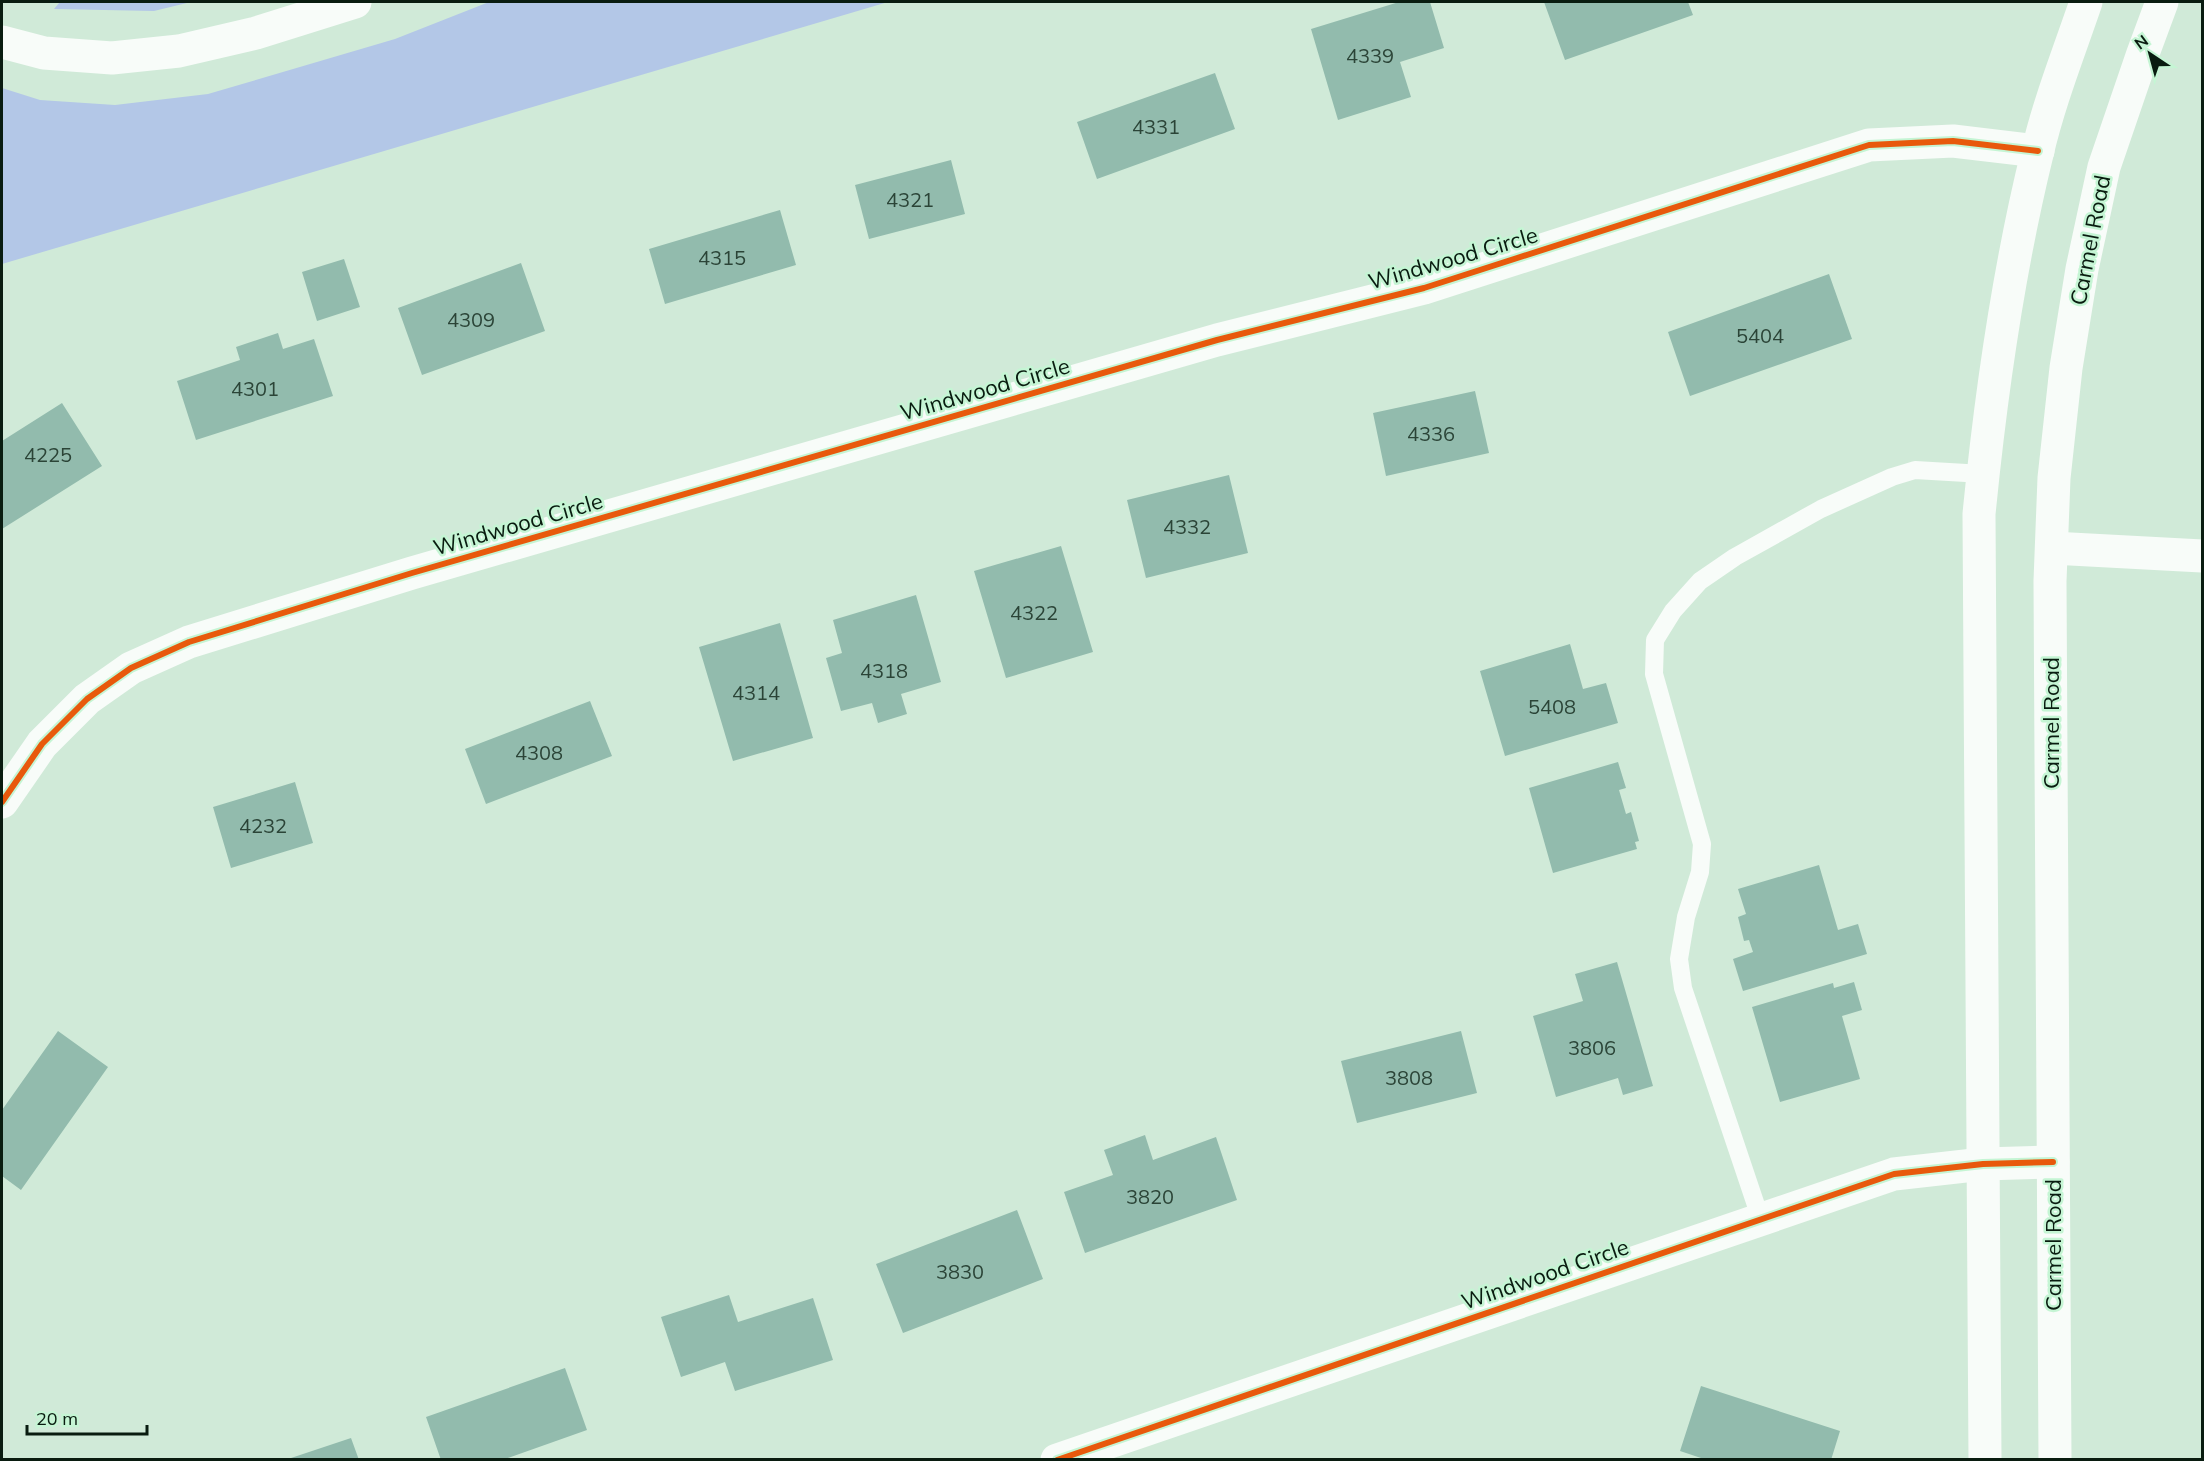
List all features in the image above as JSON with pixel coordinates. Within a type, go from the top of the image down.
[{"type":"street","points":[[2,42],[44,53],[112,58],[179,51],[256,33],[355,2]]},
{"type":"street","points":[[1984,1460],[1979,514],[1993,383],[2013,261],[2038,151],[2086,2]]},
{"type":"street","name":"Carmel Road","points":[[2055,1460],[2052,548],[2054,478],[2065,379],[2082,269],[2104,167],[2163,2]]},
{"type":"street","name":"Windwood Circle","points":[[2,802],[42,744],[87,699],[131,668],[189,642],[423,570],[1194,347],[1424,288],[1869,145],[1953,141],[2038,151]]},
{"type":"street","points":[[2052,548],[2202,556]]},
{"type":"street","name":"Windwood Circle","points":[[1057,1460],[1894,1174],[1983,1164],[2053,1162]]},
{"type":"lane","points":[[1761,1220],[1683,988],[1679,959],[1686,917],[1701,872],[1702,844],[1654,675],[1654,640],[1673,611],[1700,581],[1735,557],[1821,510],[1892,477],[1915,470],[1983,474]]},
{"type":"shaded area","points":[[60,2],[191,2],[154,11],[54,9]]},
{"type":"shaded area","points":[[489,2],[888,2],[2,264],[2,88],[40,100],[115,105],[208,94],[395,39]]},
{"type":"building","points":[[1399,2],[1430,2],[1444,48],[1400,62],[1411,97],[1338,120],[1311,29]]},
{"type":"building","points":[[1544,2],[1688,2],[1693,15],[1565,60]]},
{"type":"building","points":[[1215,73],[1235,129],[1097,179],[1077,122]]},
{"type":"building","points":[[951,160],[965,214],[869,239],[855,185]]},
{"type":"building","points":[[780,210],[796,265],[665,304],[649,249]]},
{"type":"building","points":[[344,259],[360,307],[317,321],[302,272]]},
{"type":"building","points":[[521,263],[545,331],[422,375],[398,308]]},
{"type":"building","points":[[1829,274],[1852,339],[1690,396],[1668,332]]},
{"type":"building","points":[[278,333],[283,349],[314,339],[333,396],[196,440],[177,381],[240,360],[236,347]]},
{"type":"building","points":[[1475,391],[1489,453],[1386,476],[1373,413]]},
{"type":"building","points":[[62,403],[102,466],[2,529],[2,441]]},
{"type":"building","points":[[1229,475],[1248,553],[1146,578],[1127,500]]},
{"type":"building","points":[[1061,546],[1093,652],[1006,678],[974,571]]},
{"type":"building","points":[[916,595],[941,682],[901,694],[907,714],[878,723],[872,703],[841,711],[826,658],[842,653],[833,620]]},
{"type":"building","points":[[780,623],[813,738],[733,761],[699,647]]},
{"type":"building","points":[[1570,644],[1583,689],[1606,683],[1618,723],[1505,756],[1480,671]]},
{"type":"building","points":[[590,701],[612,756],[486,804],[465,749]]},
{"type":"building","points":[[1618,762],[1626,788],[1619,790],[1626,814],[1631,812],[1639,841],[1635,842],[1637,849],[1553,873],[1529,788]]},
{"type":"building","points":[[295,782],[313,843],[231,868],[213,807]]},
{"type":"building","points":[[1819,865],[1838,930],[1858,924],[1867,954],[1743,991],[1733,959],[1753,952],[1749,940],[1744,941],[1738,917],[1746,914],[1738,889]]},
{"type":"building","points":[[1617,962],[1653,1086],[1623,1095],[1618,1078],[1556,1097],[1533,1016],[1583,1001],[1575,974]]},
{"type":"building","points":[[1854,982],[1862,1010],[1842,1016],[1860,1079],[1780,1102],[1752,1007],[1833,983],[1834,988]]},
{"type":"building","points":[[58,1031],[108,1067],[21,1190],[2,1176],[2,1110]]},
{"type":"building","points":[[1461,1031],[1477,1093],[1357,1123],[1341,1061]]},
{"type":"building","points":[[1145,1135],[1153,1160],[1216,1137],[1237,1200],[1085,1253],[1064,1192],[1113,1175],[1104,1150]]},
{"type":"building","points":[[1017,1210],[1043,1279],[903,1333],[876,1264]]},
{"type":"building","points":[[729,1295],[738,1322],[813,1298],[833,1360],[735,1391],[725,1362],[681,1377],[661,1317]]},
{"type":"building","points":[[565,1368],[587,1430],[502,1460],[441,1460],[426,1417]]},
{"type":"building","points":[[1701,1386],[1840,1431],[1831,1460],[1707,1460],[1680,1451]]},
{"type":"building","points":[[351,1438],[359,1460],[288,1460],[288,1459]]},
{"type":"cycle path","points":[[2,802],[42,744],[87,699],[131,668],[189,642],[412,573],[1217,340],[1424,288],[1869,145],[1953,141],[2038,151]]},
{"type":"cycle path","points":[[1057,1460],[1894,1174],[1983,1164],[2053,1162]]}]
